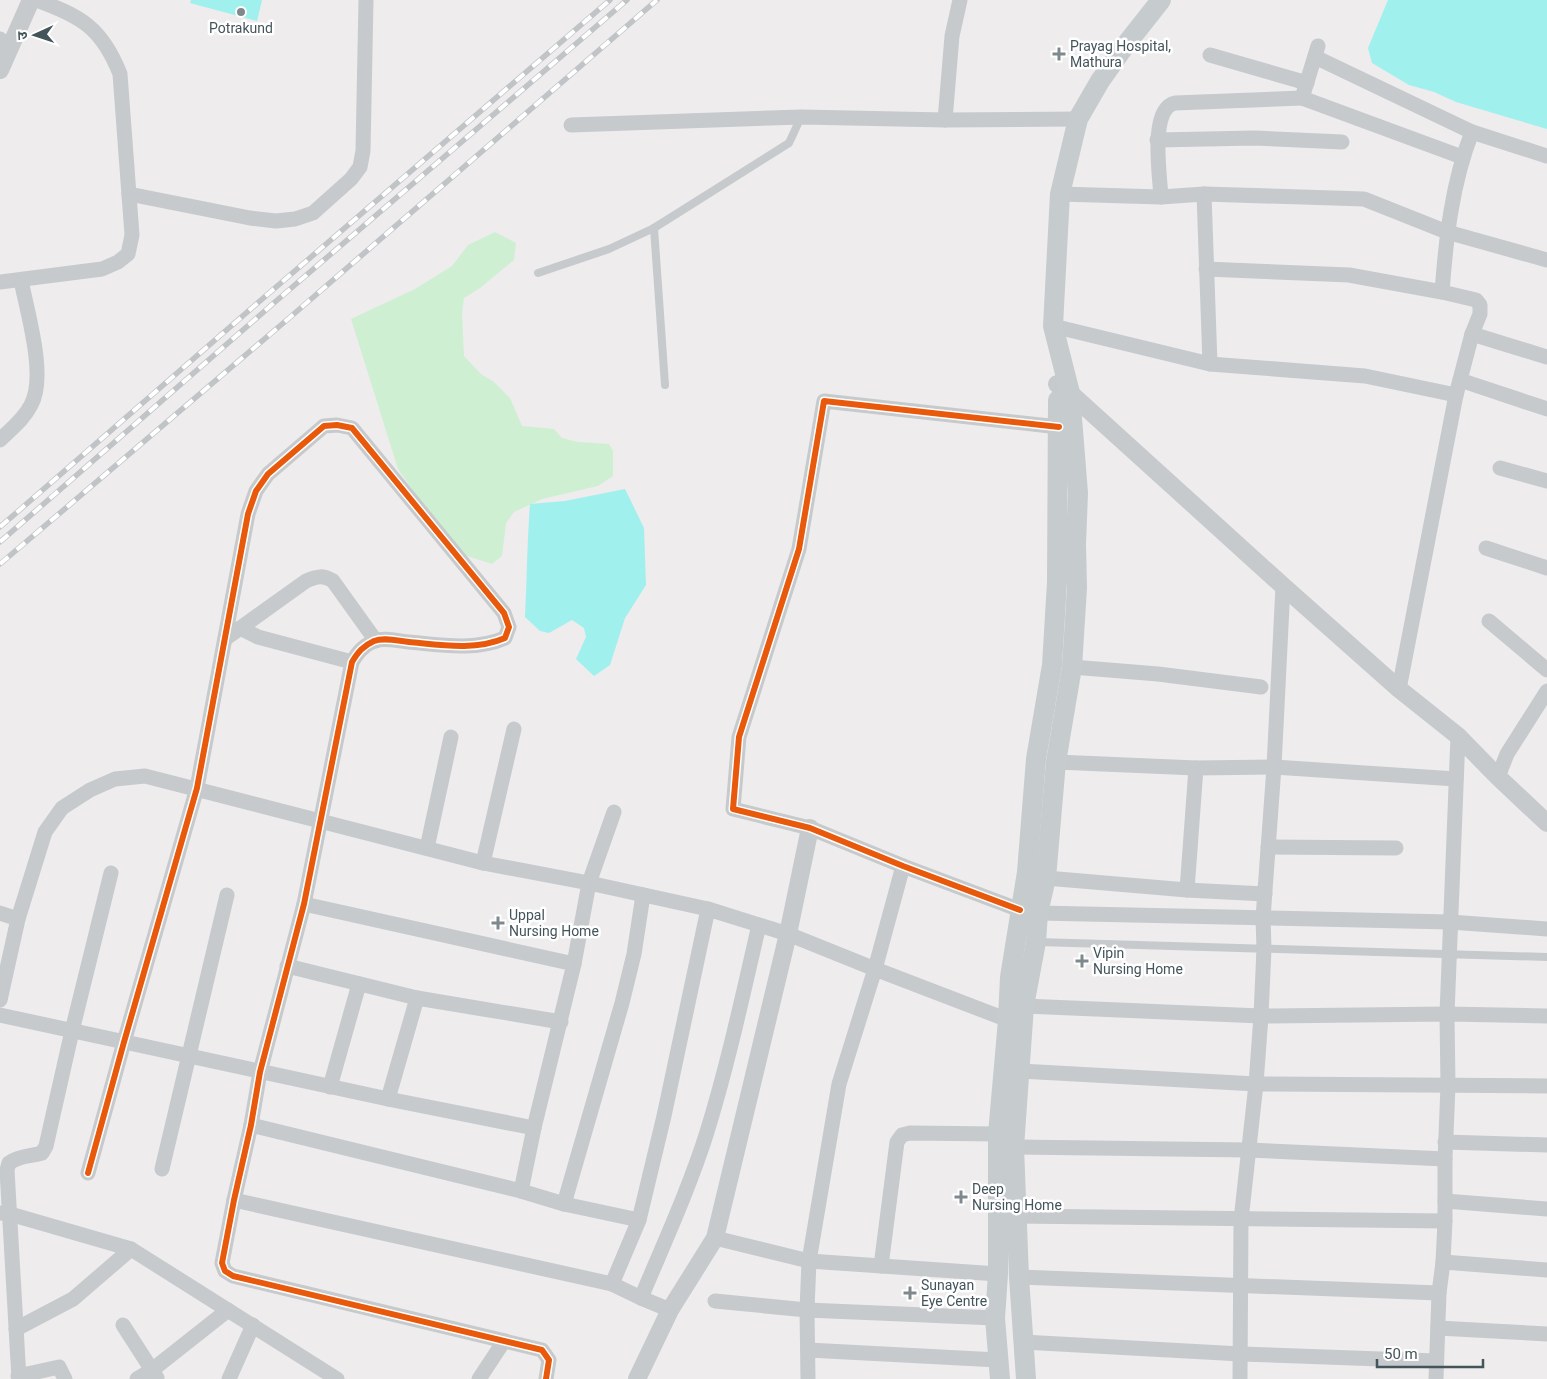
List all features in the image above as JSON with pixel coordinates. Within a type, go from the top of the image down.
[{"type":"main road","points":[[999,1369],[995,1318],[998,1274],[998,1134],[1010,976],[1029,912],[1046,878],[1056,762],[1072,667],[1077,588],[1078,493],[1054,326],[1060,194],[1078,119],[1100,81],[1161,0]]},
{"type":"main road","points":[[1026,1379],[1019,1277],[1014,1147],[1024,1006],[1036,942],[1029,912],[1026,872],[1036,759],[1052,664],[1057,582],[1059,427],[1064,389]]},
{"type":"street","points":[[0,70],[5,45],[31,0]]},
{"type":"street","points":[[0,282],[102,269],[118,262],[128,254],[132,235],[120,74],[112,54],[86,23],[66,11],[36,0]]},
{"type":"street","points":[[129,194],[250,218],[276,221],[295,219],[313,213],[351,179],[360,167],[363,151],[366,0]]},
{"type":"street","points":[[946,120],[952,36],[960,0]]},
{"type":"street","points":[[1302,98],[1316,51],[1472,132],[1547,156]]},
{"type":"street","points":[[1210,55],[1306,83]]},
{"type":"street","points":[[1161,197],[1158,140],[1164,110],[1170,104],[1302,98],[1462,157]]},
{"type":"street","points":[[570,125],[801,117],[946,120],[1078,119]]},
{"type":"street","points":[[1442,292],[1447,232],[1462,157],[1472,132]]},
{"type":"street","points":[[1158,140],[1255,138],[1342,142]]},
{"type":"street","points":[[1060,194],[1161,197],[1204,194],[1364,199],[1447,232],[1547,260]]},
{"type":"street","points":[[1204,194],[1210,364]]},
{"type":"street","points":[[1206,269],[1349,275],[1442,292],[1476,300],[1480,305],[1480,314],[1472,334],[1456,395],[1400,689]]},
{"type":"street","points":[[0,440],[24,417],[32,404],[38,386],[37,363],[21,280]]},
{"type":"street","points":[[1054,326],[1210,364],[1365,376],[1456,395]]},
{"type":"street","points":[[1472,334],[1547,357]]},
{"type":"street","points":[[1460,380],[1547,409]]},
{"type":"street","points":[[1064,389],[1283,586],[1400,689],[1458,736],[1547,823]]},
{"type":"street","points":[[1059,427],[824,401],[799,548],[738,737],[733,809],[810,828],[903,866],[1029,912],[1450,922],[1547,929]]},
{"type":"street","points":[[88,1173],[197,788],[248,514],[256,491],[268,474],[324,426],[338,424],[352,428],[504,613],[509,628],[505,638],[494,642],[469,646],[376,640],[360,648],[352,662],[304,904],[260,1072],[251,1125],[222,1263],[225,1271],[233,1276],[542,1350],[549,1360],[546,1379]]},
{"type":"street","points":[[1500,468],[1547,481]]},
{"type":"street","points":[[1486,548],[1547,568]]},
{"type":"street","points":[[225,638],[306,581],[315,576],[324,576],[333,581],[376,640]]},
{"type":"street","points":[[1240,1379],[1241,1220],[1256,1084],[1261,1016],[1264,948],[1263,918],[1274,767],[1283,586]]},
{"type":"street","points":[[1489,621],[1547,670]]},
{"type":"street","points":[[240,628],[258,637],[352,662]]},
{"type":"street","points":[[1072,667],[1158,674],[1261,687]]},
{"type":"street","points":[[1498,777],[1507,754],[1547,690]]},
{"type":"street","points":[[483,863],[514,730]]},
{"type":"street","points":[[1436,1379],[1439,1293],[1444,1262],[1448,1086],[1447,1014],[1458,736]]},
{"type":"street","points":[[427,848],[450,737]]},
{"type":"street","points":[[1056,762],[1196,768],[1274,767],[1456,779]]},
{"type":"street","points":[[1187,890],[1196,768]]},
{"type":"street","points":[[0,1000],[18,919],[45,832],[62,808],[90,790],[115,780],[145,776],[483,863],[589,883],[708,909],[788,934],[1008,1020]]},
{"type":"street","points":[[521,1191],[534,1128],[574,964],[589,883],[614,812]]},
{"type":"street","points":[[637,1379],[670,1310],[715,1238],[788,934],[810,828]]},
{"type":"street","points":[[1268,846],[1396,848]]},
{"type":"street","points":[[808,1379],[807,1310],[809,1261],[839,1084],[875,969],[903,866]]},
{"type":"street","points":[[65,1379],[59,1367],[19,1378],[16,1329],[7,1313],[5,1214],[7,1170],[9,1163],[18,1156],[34,1156],[42,1153],[46,1146],[111,873]]},
{"type":"street","points":[[1046,878],[1187,890],[1265,894]]},
{"type":"street","points":[[162,1169],[227,895]]},
{"type":"street","points":[[564,1204],[622,1003],[634,954],[643,895]]},
{"type":"street","points":[[304,904],[574,964]]},
{"type":"street","points":[[612,1284],[638,1220],[664,1116],[708,909]]},
{"type":"street","points":[[0,912],[18,919]]},
{"type":"street","points":[[641,1298],[685,1194],[707,1132],[724,1072],[759,925]]},
{"type":"street","points":[[287,966],[417,998],[560,1022]]},
{"type":"street","points":[[330,1087],[360,984]]},
{"type":"street","points":[[388,1099],[417,998]]},
{"type":"street","points":[[1024,1006],[1261,1016],[1447,1014],[1547,1016]]},
{"type":"street","points":[[0,1015],[330,1087],[534,1128]]},
{"type":"street","points":[[1020,1072],[1256,1084],[1547,1086]]},
{"type":"street","points":[[251,1125],[521,1191],[564,1204],[638,1220]]},
{"type":"street","points":[[881,1266],[897,1142],[902,1135],[910,1133],[998,1134]]},
{"type":"street","points":[[1446,1142],[1547,1145]]},
{"type":"street","points":[[1014,1147],[1248,1150],[1445,1160]]},
{"type":"street","points":[[234,1200],[612,1284],[670,1310]]},
{"type":"street","points":[[1446,1201],[1547,1209]]},
{"type":"street","points":[[5,1214],[131,1249],[337,1379]]},
{"type":"street","points":[[1016,1216],[1445,1221]]},
{"type":"street","points":[[715,1238],[809,1261],[998,1274]]},
{"type":"street","points":[[16,1329],[73,1299],[131,1249]]},
{"type":"street","points":[[1444,1262],[1547,1270]]},
{"type":"street","points":[[1019,1277],[1439,1293]]},
{"type":"street","points":[[715,1301],[807,1310],[995,1318]]},
{"type":"street","points":[[137,1379],[155,1375],[228,1310]]},
{"type":"street","points":[[123,1325],[155,1375]]},
{"type":"street","points":[[229,1379],[252,1326]]},
{"type":"street","points":[[1438,1328],[1547,1334]]},
{"type":"street","points":[[479,1379],[504,1341]]},
{"type":"street","points":[[1024,1342],[1241,1354],[1436,1361]]},
{"type":"street","points":[[808,1350],[999,1369]]},
{"type":"lane","points":[[538,273],[609,249],[654,228],[789,143],[801,117]]},
{"type":"lane","points":[[654,228],[666,385]]},
{"type":"lane","points":[[1036,942],[1547,957]]},
{"type":"green space","points":[[495,232],[516,243],[514,260],[480,288],[464,298],[462,313],[464,356],[481,374],[494,382],[510,398],[522,426],[554,429],[562,438],[578,442],[609,444],[613,451],[613,476],[598,486],[542,499],[514,512],[506,523],[502,556],[492,564],[464,555],[429,514],[398,469],[351,319],[415,289],[452,266],[468,245]]},
{"type":"water","name":"Potrakund","points":[[191,0],[262,0],[257,21],[190,3]]},
{"type":"water","points":[[1388,0],[1547,0],[1547,129],[1456,102],[1434,92],[1409,85],[1372,63],[1368,48]]},
{"type":"water","points":[[625,489],[644,528],[646,585],[625,618],[610,665],[594,676],[576,659],[586,637],[584,628],[572,620],[549,633],[540,631],[525,617],[530,504],[565,501]]},
{"type":"railway","points":[[0,527],[610,0]]},
{"type":"railway","points":[[0,542],[275,302],[627,0]]},
{"type":"railway","points":[[0,564],[288,319],[657,0]]},
{"type":"cycle path","points":[[1020,910],[903,866],[810,828],[733,809],[739,737],[799,549],[824,401],[1059,427]]},
{"type":"cycle path","points":[[88,1173],[197,788],[248,514],[256,491],[268,474],[324,426],[337,425],[352,428],[504,613],[509,627],[505,638],[482,645],[446,645],[382,639],[364,647],[352,662],[304,904],[260,1072],[251,1125],[222,1263],[225,1271],[233,1276],[542,1350],[549,1360],[546,1379]]},
{"type":"place","name":"Potrakund","points":[[241,12]]},
{"type":"place","name":"Prayag Hospital, Mathura","points":[[1059,54]]},
{"type":"place","name":"Uppal Nursing Home","points":[[498,923]]},
{"type":"place","name":"Vipin Nursing Home","points":[[1082,961]]},
{"type":"place","name":"Deep Nursing Home","points":[[961,1197]]},
{"type":"place","name":"Sunayan Eye Centre","points":[[910,1293]]}]
